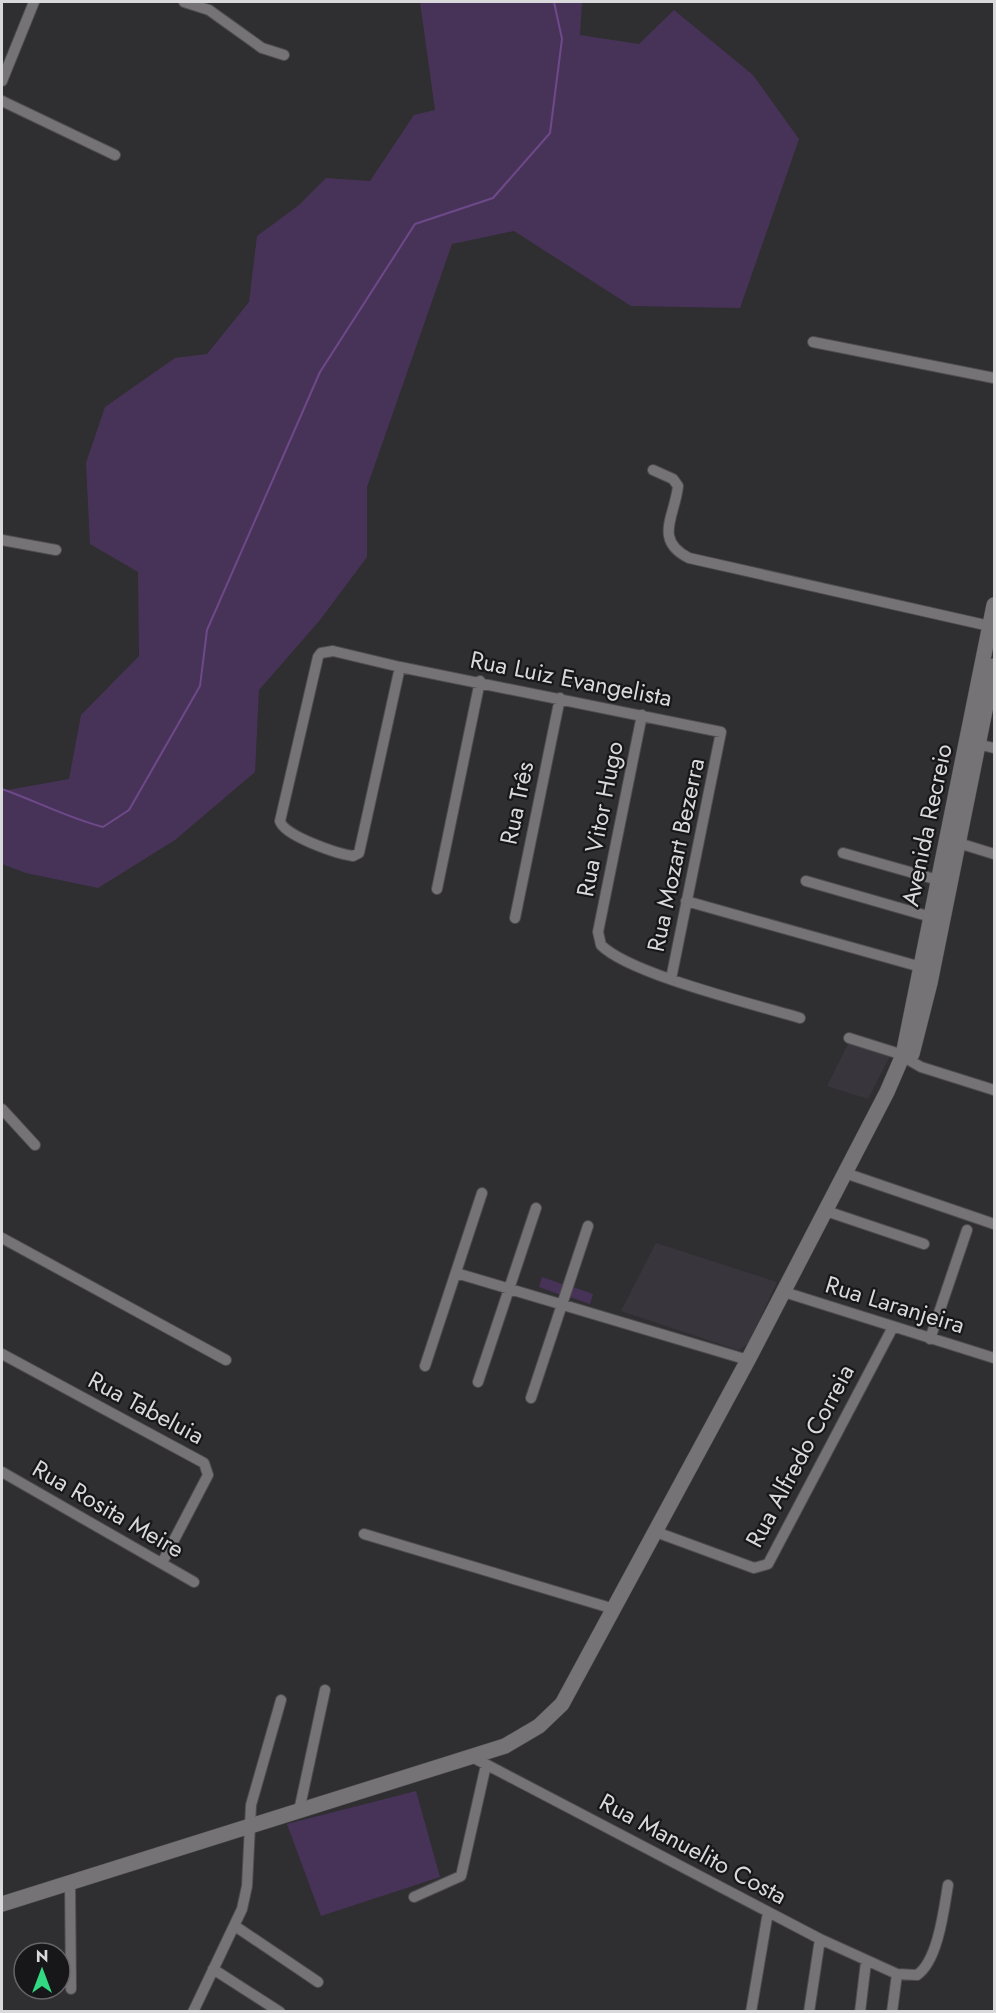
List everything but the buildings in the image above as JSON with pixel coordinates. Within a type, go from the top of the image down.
[{"type":"main road","name":"Avenida Recreio","points":[[906,1057],[915,1045],[930,983],[952,841],[972,743],[991,671],[994,605]]},
{"type":"main road","name":"Avenida Recreio","points":[[906,1057],[938,880],[952,841]]},
{"type":"main road","points":[[2,1904],[299,1811],[479,1761],[539,1726],[555,1712],[565,1700],[656,1532],[906,1057]]},
{"type":"street","points":[[2,81],[34,2]]},
{"type":"street","points":[[184,2],[209,10],[262,48],[284,55]]},
{"type":"street","points":[[2,101],[115,155]]},
{"type":"street","points":[[813,342],[994,378]]},
{"type":"street","points":[[653,470],[676,482],[677,492],[667,532],[678,553],[689,558],[992,627]]},
{"type":"street","points":[[2,540],[56,550]]},
{"type":"street","name":"Rua Luiz Evangelista","points":[[403,667],[359,853],[353,856],[338,853],[285,830],[280,821],[318,657],[321,653],[333,651],[720,731],[722,739]]},
{"type":"street","points":[[437,889],[480,681]]},
{"type":"street","name":"Rua Três","points":[[515,918],[560,698]]},
{"type":"street","name":"Rua Vitor Hugo","points":[[642,715],[598,932],[599,942],[605,950],[671,979]]},
{"type":"street","name":"Rua Mozart Bezerra","points":[[671,979],[722,739]]},
{"type":"street","points":[[972,743],[994,748]]},
{"type":"street","points":[[952,841],[994,854]]},
{"type":"street","points":[[843,853],[938,880]]},
{"type":"street","points":[[806,881],[931,917]]},
{"type":"street","points":[[686,901],[921,967]]},
{"type":"street","points":[[671,979],[800,1018]]},
{"type":"street","points":[[849,1038],[906,1057],[921,1067],[994,1090]]},
{"type":"street","points":[[2,1111],[35,1145]]},
{"type":"street","points":[[845,1173],[994,1224]]},
{"type":"street","points":[[425,1366],[482,1193]]},
{"type":"street","points":[[478,1382],[536,1208]]},
{"type":"street","points":[[826,1211],[924,1244]]},
{"type":"street","points":[[531,1398],[588,1226]]},
{"type":"street","points":[[930,1339],[967,1230]]},
{"type":"street","points":[[2,1238],[226,1360]]},
{"type":"street","points":[[456,1273],[748,1360]]},
{"type":"street","name":"Rua Laranjeira","points":[[784,1292],[994,1358]]},
{"type":"street","name":"Rua Alfredo Correia","points":[[656,1532],[754,1568],[768,1564],[893,1327]]},
{"type":"street","name":"Rua Tabeluia","points":[[2,1354],[204,1463],[208,1475],[162,1563]]},
{"type":"street","name":"Rua Rosita Meire","points":[[2,1472],[194,1582]]},
{"type":"street","points":[[364,1534],[614,1609]]},
{"type":"street","points":[[299,1811],[325,1689]]},
{"type":"street","points":[[195,2011],[235,1926],[245,1896],[248,1827],[252,1799],[281,1700]]},
{"type":"street","points":[[414,1897],[461,1876],[479,1761]]},
{"type":"street","name":"Rua Manuelito Costa","points":[[479,1761],[820,1939],[866,1962],[897,1974]]},
{"type":"street","points":[[70,1882],[71,1941]]},
{"type":"street","points":[[892,2012],[897,1974],[917,1975],[927,1964],[934,1947],[948,1885]]},
{"type":"street","points":[[751,2012],[768,1912]]},
{"type":"street","points":[[235,1926],[318,1982]]},
{"type":"street","points":[[809,2012],[820,1939]]},
{"type":"street","points":[[860,2012],[866,1962]]},
{"type":"street","points":[[213,1969],[280,2012]]},
{"type":"shaded area","points":[[420,2],[582,2],[580,35],[639,44],[674,10],[753,75],[799,139],[740,308],[631,306],[514,231],[452,244],[367,487],[367,557],[320,620],[259,690],[255,772],[175,840],[98,888],[26,873],[2,864],[2,791],[69,779],[81,715],[139,656],[138,572],[90,544],[86,463],[105,407],[175,358],[207,354],[249,302],[257,236],[299,205],[326,178],[370,181],[414,115],[435,110]]},
{"type":"shaded area","points":[[849,1042],[891,1054],[868,1099],[827,1086]]},
{"type":"shaded area","points":[[656,1243],[777,1282],[748,1344],[738,1350],[621,1311]]},
{"type":"shaded area","points":[[542,1277],[565,1285],[561,1295],[539,1287]]},
{"type":"shaded area","points":[[573,1287],[593,1294],[590,1304],[570,1297]]},
{"type":"shaded area","points":[[416,1791],[440,1877],[321,1916],[287,1824]]},
{"type":"waterway","points":[[2,789],[103,827],[129,810],[200,686],[207,630],[320,372],[415,224],[493,198],[550,133],[562,39],[554,2]]}]
